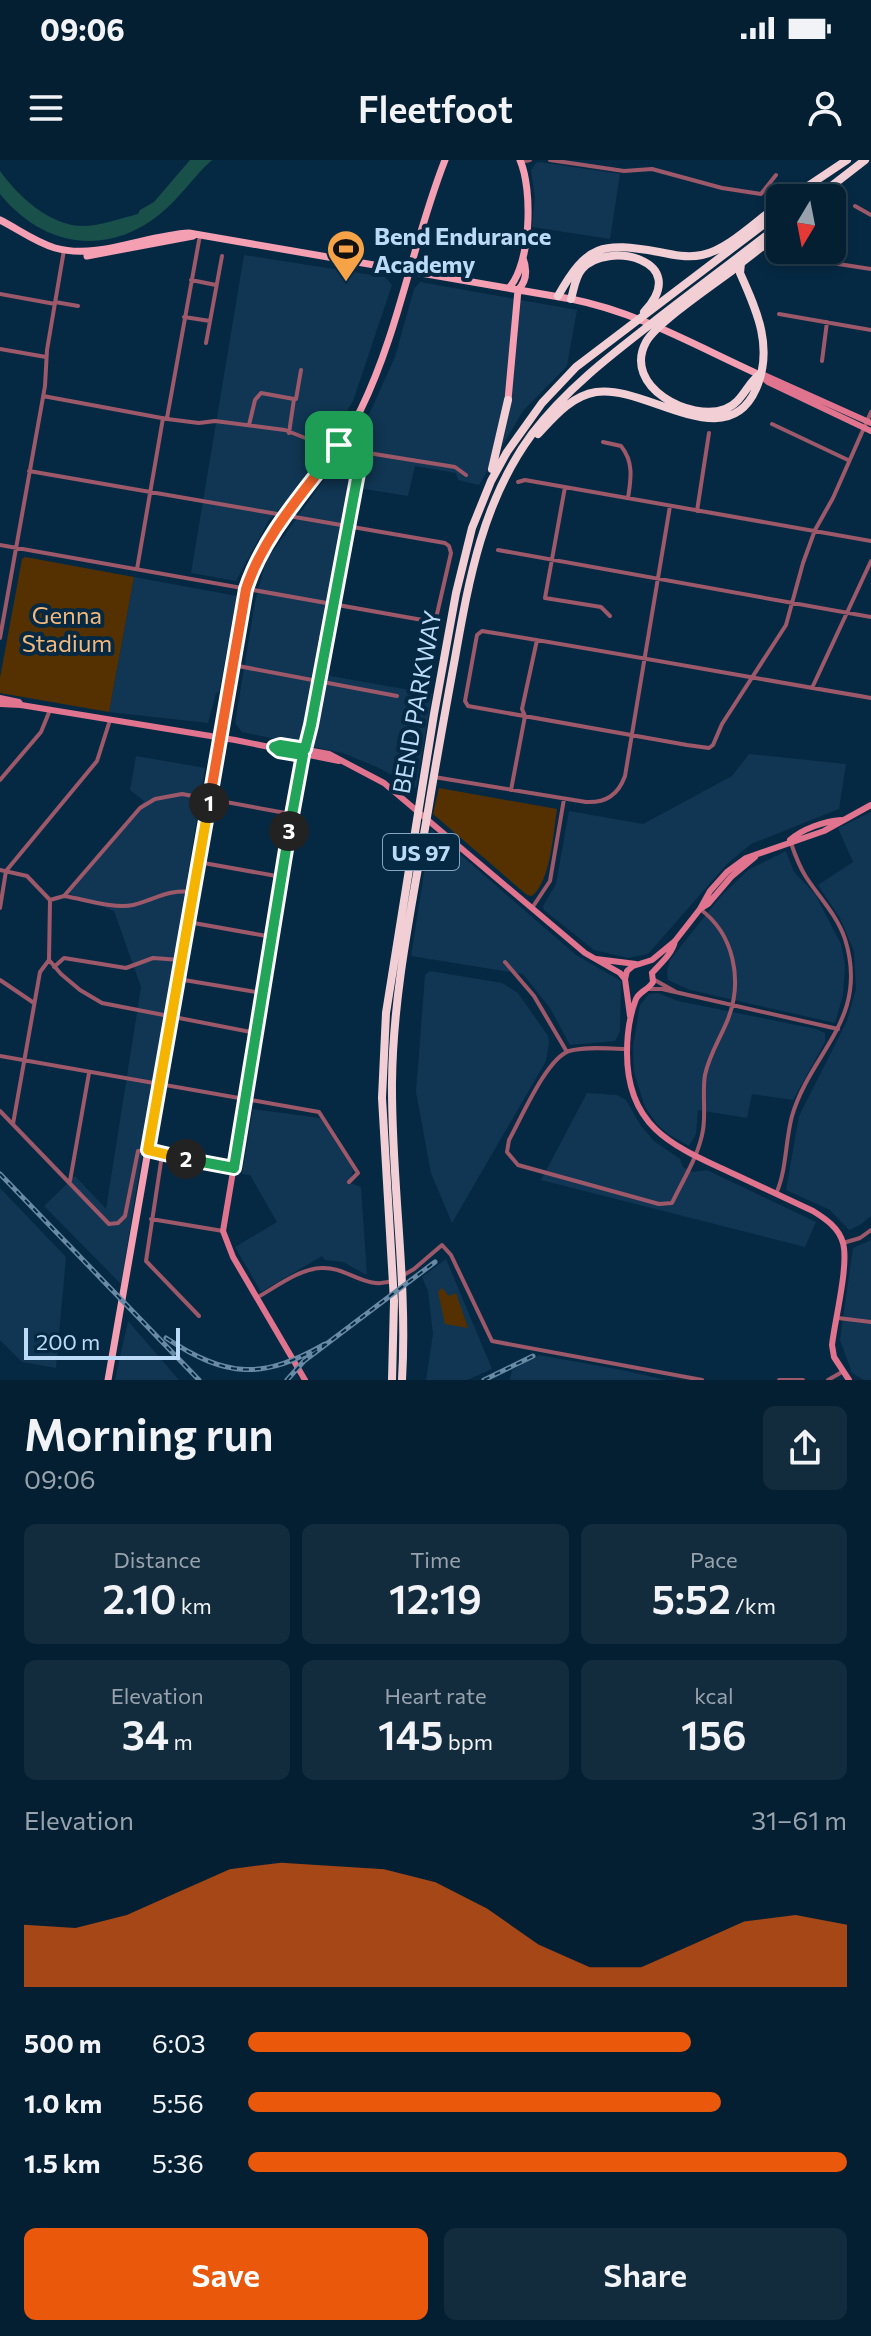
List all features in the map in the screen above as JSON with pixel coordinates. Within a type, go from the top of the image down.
[{"type":"highway","points":[[811,184],[848,160]]},
{"type":"highway","points":[[817,184],[848,160]]},
{"type":"highway","points":[[834,184],[866,160]]},
{"type":"highway","points":[[839,184],[866,160]]},
{"type":"highway","points":[[558,296],[573,269],[603,248],[703,255],[726,244],[766,214]]},
{"type":"highway","name":"BEND PARKWAY","points":[[392,1380],[394,1301],[382,1098],[388,995],[467,544],[482,500],[507,452],[542,403],[576,367],[766,223]]},
{"type":"highway","name":"BEND PARKWAY","points":[[402,1380],[403,1294],[392,1115],[393,1048],[402,972],[434,777],[466,597],[480,539],[496,495],[520,452],[541,422],[573,388],[614,352],[766,236]]},
{"type":"highway","points":[[760,375],[732,406],[715,411],[697,409],[667,399],[651,388],[642,372],[641,354],[650,336],[766,244]]},
{"type":"highway","points":[[571,299],[576,280],[583,268],[592,262],[604,257],[631,257],[650,263],[657,273],[656,294],[629,329]]},
{"type":"highway","points":[[520,452],[569,404],[587,394],[617,393],[703,418],[720,419],[743,408],[757,387],[764,362],[763,327],[740,273],[741,263]]},
{"type":"highway","points":[[482,500],[497,453],[503,412],[508,400]]},
{"type":"main road","points":[[108,1380],[246,589],[262,551],[339,445],[369,391],[445,160]]},
{"type":"main road","points":[[509,288],[518,275],[523,258],[528,199],[526,174],[520,161]]},
{"type":"main road","points":[[0,222],[63,252],[89,251],[157,236],[189,233],[558,296],[626,314],[760,375]]},
{"type":"main road","points":[[508,400],[518,290],[524,284],[526,266],[523,258]]},
{"type":"street","points":[[520,161],[530,160]]},
{"type":"street","points":[[550,160],[624,171],[652,169],[722,188],[761,194],[776,175]]},
{"type":"street","points":[[855,206],[871,215]]},
{"type":"street","points":[[137,569],[197,235]]},
{"type":"street","points":[[0,638],[43,396],[63,252]]},
{"type":"street","points":[[206,343],[222,256]]},
{"type":"street","points":[[838,264],[871,269]]},
{"type":"street","points":[[191,280],[216,285]]},
{"type":"street","points":[[0,294],[78,306]]},
{"type":"street","points":[[779,314],[871,330]]},
{"type":"street","points":[[184,317],[210,321]]},
{"type":"street","points":[[822,361],[827,322]]},
{"type":"street","points":[[0,349],[46,357]]},
{"type":"street","points":[[289,433],[301,370]]},
{"type":"street","points":[[760,375],[768,382],[868,425]]},
{"type":"street","points":[[249,425],[255,400],[261,393],[294,399],[295,403]]},
{"type":"street","points":[[43,396],[165,418],[249,425],[362,452],[455,467],[466,475]]},
{"type":"street","points":[[871,412],[868,425],[815,530],[786,625],[753,678],[722,724],[713,745],[709,748],[468,706],[465,701],[477,635],[482,631],[537,640],[753,678],[871,698]]},
{"type":"street","points":[[772,424],[848,460]]},
{"type":"street","points":[[697,511],[709,433]]},
{"type":"street","points":[[313,441],[323,448],[329,458]]},
{"type":"street","points":[[603,442],[621,446],[628,456],[631,473],[628,498]]},
{"type":"street","points":[[305,1380],[233,1257],[223,1231],[291,814],[362,452]]},
{"type":"street","points":[[0,545],[428,621],[434,620],[437,614],[451,553],[449,546],[349,525],[29,471]]},
{"type":"street","points":[[518,482],[525,480],[871,541]]},
{"type":"street","points":[[565,487],[545,598],[601,607],[610,616]]},
{"type":"street","points":[[434,777],[564,799],[597,802],[615,794],[625,776],[670,506]]},
{"type":"street","points":[[498,550],[871,617]]},
{"type":"street","points":[[812,688],[871,561]]},
{"type":"street","points":[[511,790],[525,716],[522,709],[537,640]]},
{"type":"street","points":[[233,665],[397,696]]},
{"type":"street","points":[[0,701],[344,760],[384,783],[410,803],[532,908],[596,959],[620,973],[634,991],[678,993],[838,1029]]},
{"type":"street","points":[[0,780],[41,732],[50,710]]},
{"type":"street","points":[[0,908],[3,870],[97,761],[110,720]]},
{"type":"street","points":[[64,896],[145,804],[169,795],[291,814]]},
{"type":"street","points":[[532,908],[550,881],[564,799]]},
{"type":"street","points":[[630,1016],[636,1000],[646,990],[675,941],[727,872],[746,858],[871,805]]},
{"type":"street","points":[[776,1194],[783,1174],[795,1108],[838,1029],[848,998],[850,975],[841,927],[805,876],[790,841]]},
{"type":"street","points":[[198,862],[282,877]]},
{"type":"street","points":[[3,870],[27,876],[50,900],[49,960],[40,972],[13,1124]]},
{"type":"street","points":[[50,900],[64,896],[131,905],[170,891],[193,892]]},
{"type":"street","points":[[627,1049],[593,1048],[567,1052],[544,1077],[509,1140],[507,1152],[518,1165],[659,1204],[672,1203],[703,1131],[706,1073],[732,1006],[735,969],[728,941],[710,916],[700,909]]},
{"type":"street","points":[[188,922],[273,937]]},
{"type":"street","points":[[675,941],[652,960],[627,971],[629,1085],[641,1113],[664,1139],[828,1220],[838,1231],[843,1243],[843,1265],[832,1345],[834,1357],[849,1380]]},
{"type":"street","points":[[54,967],[64,958],[126,968],[153,958],[181,960]]},
{"type":"street","points":[[596,959],[639,964],[678,993]]},
{"type":"street","points":[[49,960],[80,990],[102,1003],[256,1033]]},
{"type":"street","points":[[505,962],[534,996],[567,1052]]},
{"type":"street","points":[[178,979],[264,994]]},
{"type":"street","points":[[0,980],[34,1003]]},
{"type":"street","points":[[0,1056],[319,1112],[358,1173],[349,1182]]},
{"type":"street","points":[[70,1181],[89,1073]]},
{"type":"street","points":[[0,1111],[109,1224],[122,1221],[125,1216],[138,1151],[148,1150],[234,1168]]},
{"type":"street","points":[[162,1155],[146,1261],[199,1316]]},
{"type":"street","points":[[151,1219],[223,1231]]},
{"type":"street","points":[[843,1243],[860,1238],[871,1230]]},
{"type":"street","points":[[258,1297],[303,1272],[321,1267],[341,1270],[369,1283],[387,1283],[414,1269],[442,1245],[451,1255],[492,1341],[702,1380]]},
{"type":"street","points":[[835,1318],[871,1322]]},
{"type":"street","points":[[828,1380],[842,1372]]},
{"type":"street","points":[[779,1380],[803,1380]]},
{"type":"shaded area","points":[[190,160],[212,160],[160,214],[118,237],[97,241],[55,235],[17,212],[0,194],[0,171],[25,199],[47,215],[71,225],[97,225],[138,214],[154,202]]},
{"type":"shaded area","points":[[540,162],[620,174],[610,239],[532,227],[535,198],[531,170]]},
{"type":"shaded area","points":[[244,255],[385,277],[392,285],[353,401],[322,452],[269,520],[236,581],[191,573]]},
{"type":"shaded area","points":[[420,282],[577,310],[567,366],[523,411],[479,485],[458,480],[456,473],[415,466],[408,496],[359,488],[325,675],[432,694],[416,788],[343,753],[242,732],[235,723],[255,602],[266,561],[366,421],[395,357],[414,289]]},
{"type":"shaded area","points":[[134,577],[237,596],[219,692],[216,693],[208,723],[109,712]]},
{"type":"shaded area","points":[[749,754],[846,764],[839,809],[751,844],[727,864],[648,954],[628,958],[594,950],[544,910],[543,906],[556,884],[569,811],[643,824],[732,776]]},
{"type":"shaded area","points":[[136,756],[205,768],[121,1284],[44,1206],[75,1176],[106,1209],[141,987],[114,911],[65,892],[144,801],[130,790]]},
{"type":"shaded area","points":[[871,812],[871,1216],[849,1230],[830,1210],[786,1190],[799,1116],[847,1021],[856,989],[854,951],[840,918],[818,885],[853,862],[838,828]]},
{"type":"shaded area","points":[[431,829],[576,955],[621,981],[620,1031],[615,1041],[570,1045],[550,1008],[523,974],[411,956]]},
{"type":"shaded area","points":[[786,851],[794,872],[815,894],[841,944],[845,965],[843,995],[835,1023],[690,990],[668,980],[670,960],[721,896],[748,870]]},
{"type":"shaded area","points":[[430,971],[502,983],[518,993],[549,1042],[546,1061],[452,1223],[431,1173],[416,1092],[425,975]]},
{"type":"shaded area","points":[[658,993],[678,1001],[816,1029],[825,1033],[825,1042],[793,1100],[752,1094],[747,1118],[698,1110],[696,1134],[689,1146],[657,1124],[645,1107],[634,1072],[633,1046],[640,1005],[649,994]]},
{"type":"shaded area","points":[[587,1093],[617,1095],[626,1100],[641,1126],[654,1141],[680,1159],[683,1167],[692,1172],[707,1170],[816,1222],[805,1247],[541,1180]]},
{"type":"shaded area","points":[[253,1109],[320,1118],[353,1169],[350,1183],[361,1187],[367,1275],[343,1262],[325,1260],[322,1256],[261,1292],[235,1247],[277,1222],[250,1175],[242,1174]]},
{"type":"shaded area","points":[[0,1188],[66,1257],[56,1368],[22,1362],[0,1340]]},
{"type":"shaded area","points":[[871,1240],[871,1380],[864,1380],[852,1373],[840,1340],[853,1248]]},
{"type":"shaded area","points":[[446,1259],[492,1369],[467,1380],[426,1380],[433,1334],[428,1291],[422,1277]]},
{"type":"shaded area","points":[[128,1321],[179,1380],[115,1380]]},
{"type":"shaded area","points":[[539,1355],[666,1380],[510,1380],[512,1370]]},
{"type":"green space","name":"Genna Stadium","points":[[25,557],[134,577],[109,712],[0,693],[0,678],[22,559]]},
{"type":"green space","points":[[439,788],[557,809],[547,868],[532,896],[527,895],[433,814]]},
{"type":"green space","points":[[442,1288],[449,1296],[456,1293],[468,1328],[445,1324],[438,1292]]},
{"type":"railway","points":[[0,1174],[199,1380]]},
{"type":"railway","points":[[287,1380],[304,1361],[435,1262]]},
{"type":"railway","points":[[166,1338],[208,1361],[245,1370],[282,1364],[325,1344]]},
{"type":"railway","points":[[484,1380],[533,1356]]},
{"type":"place","name":"Bend Endurance Academy","points":[[346,283]]},
{"type":"route","points":[[339,445],[362,452],[305,749],[274,747],[279,751],[303,755],[234,1168],[162,1155],[148,1150],[246,589],[262,551],[339,445]]}]
